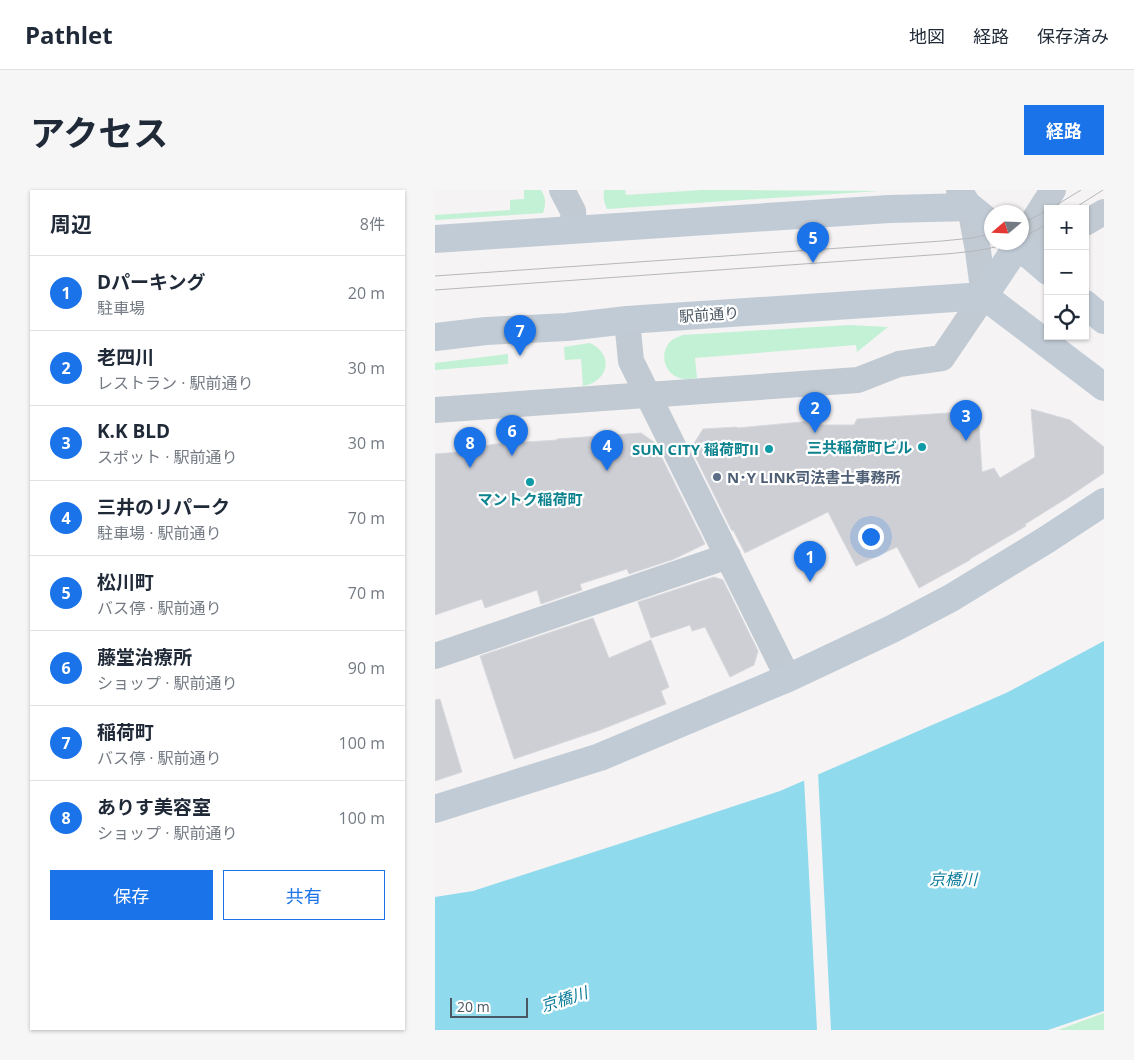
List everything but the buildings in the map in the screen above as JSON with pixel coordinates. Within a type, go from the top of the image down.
[{"type":"street","points":[[562,190],[573,211],[574,229]]},
{"type":"street","points":[[1029,226],[1053,190]]},
{"type":"street","points":[[435,239],[889,209],[964,198]]},
{"type":"street","points":[[964,198],[984,217]]},
{"type":"street","points":[[964,198],[978,251],[984,296],[1104,387]]},
{"type":"street","points":[[1089,221],[1104,212]]},
{"type":"street","points":[[1029,241],[1044,238]]},
{"type":"street","points":[[435,410],[858,380],[899,364],[942,358],[1014,250]]},
{"type":"street","points":[[1026,250],[1044,267]]},
{"type":"street","name":"駅前通り","points":[[435,337],[486,331],[567,327],[627,320],[984,296]]},
{"type":"street","points":[[1089,307],[1104,320]]},
{"type":"street","points":[[627,320],[631,360],[788,678]]},
{"type":"street","points":[[435,809],[600,757],[788,678],[951,598],[1104,502]]},
{"type":"street","points":[[435,656],[728,556]]},
{"type":"green space","points":[[524,190],[541,190],[545,201],[543,213],[435,220],[435,215],[510,210],[510,200],[524,199]]},
{"type":"green space","points":[[604,190],[625,190],[626,195],[702,190],[879,191],[607,209],[604,200]]},
{"type":"green space","points":[[849,325],[888,327],[857,352],[856,345],[695,358],[697,378],[684,379],[677,377],[666,367],[664,357],[666,347],[673,339],[683,335]]},
{"type":"green space","points":[[590,343],[603,354],[605,368],[603,374],[598,379],[583,386],[581,359],[565,360],[564,347]]},
{"type":"green space","points":[[508,354],[508,364],[435,370],[435,363]]},
{"type":"green space","points":[[1104,1013],[1104,1030],[1058,1030]]},
{"type":"water","name":"京橋川","points":[[1104,641],[1104,1011],[1048,1030],[435,1030],[435,897],[473,891],[780,791],[1006,693]]},
{"type":"pier","points":[[818,772],[831,1030],[817,1030],[804,778]]},
{"type":"tram line","points":[[1057,205],[1081,190]]},
{"type":"tram line","points":[[1079,205],[1103,190]]},
{"type":"tram line","points":[[1029,220],[1044,212]]},
{"type":"tram line","points":[[1029,234],[1044,226]]},
{"type":"tram line","points":[[435,276],[942,241],[984,235]]},
{"type":"tram line","points":[[435,290],[945,254],[984,249]]},
{"type":"place","name":"松川町","points":[[813,263]]},
{"type":"place","name":"稲荷町","points":[[520,356]]},
{"type":"place","name":"老四川","points":[[815,433]]},
{"type":"place","name":"K.K BLD","points":[[966,441]]},
{"type":"place","name":"三共稲荷町ビル","points":[[922,447]]},
{"type":"place","name":"SUN CITY 稲荷町II","points":[[769,449]]},
{"type":"place","name":"藤堂治療所","points":[[512,456]]},
{"type":"place","name":"ありす美容室","points":[[470,468]]},
{"type":"place","name":"三井のリパーク","points":[[607,471]]},
{"type":"place","name":"N･Y LINK司法書士事務所","points":[[717,477]]},
{"type":"place","name":"マントク稲荷町","points":[[530,482]]},
{"type":"place","name":"Dパーキング","points":[[810,582]]}]
